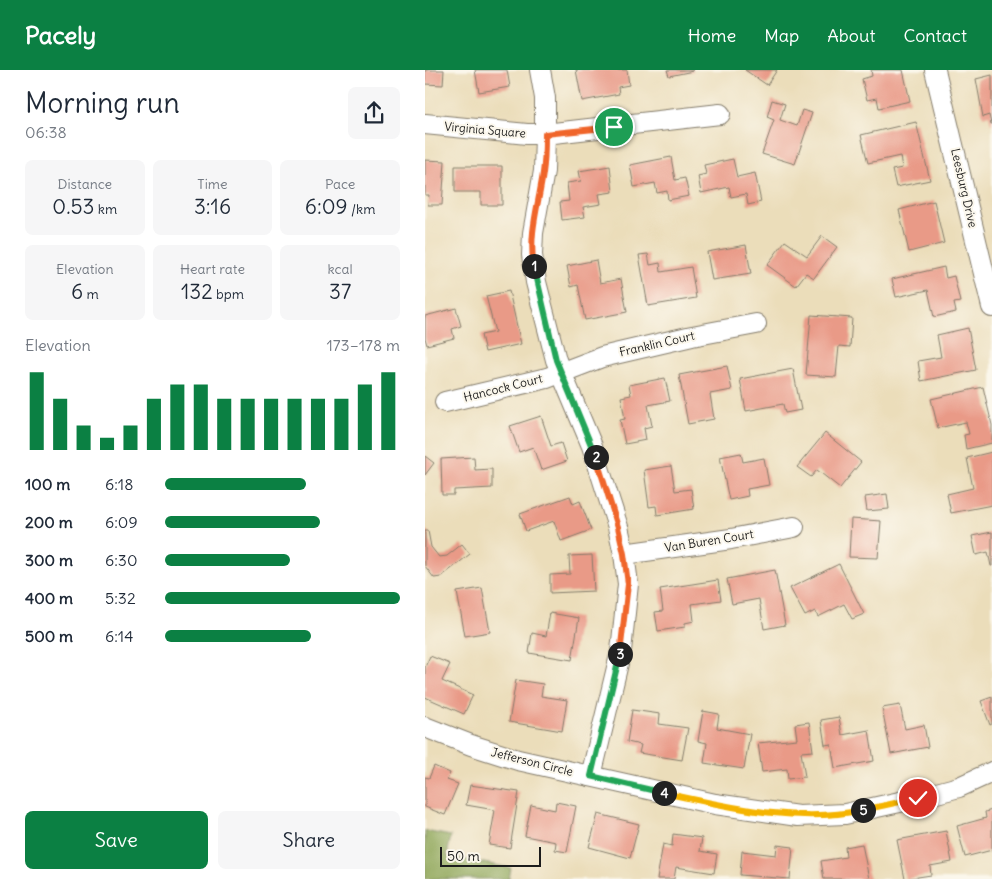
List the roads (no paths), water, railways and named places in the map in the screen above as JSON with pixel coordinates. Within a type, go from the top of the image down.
[{"type":"street","points":[[540,70],[545,98],[544,171],[533,233],[532,255],[538,291],[556,360],[593,446],[618,527],[628,584],[621,650],[591,776]]},
{"type":"street","name":"Leesburg Drive","points":[[935,70],[992,307]]},
{"type":"street","name":"Virginia Square","points":[[425,124],[545,134],[720,114]]},
{"type":"street","name":"Franklin Court","points":[[561,372],[601,357],[692,336],[756,324]]},
{"type":"street","name":"Hancock Court","points":[[445,402],[547,378],[561,372]]},
{"type":"street","name":"Van Buren Court","points":[[624,554],[731,539],[794,526]]},
{"type":"street","name":"Jefferson Circle","points":[[425,727],[471,746],[519,760],[715,804],[798,816],[845,814],[918,798],[959,787],[992,772]]}]
